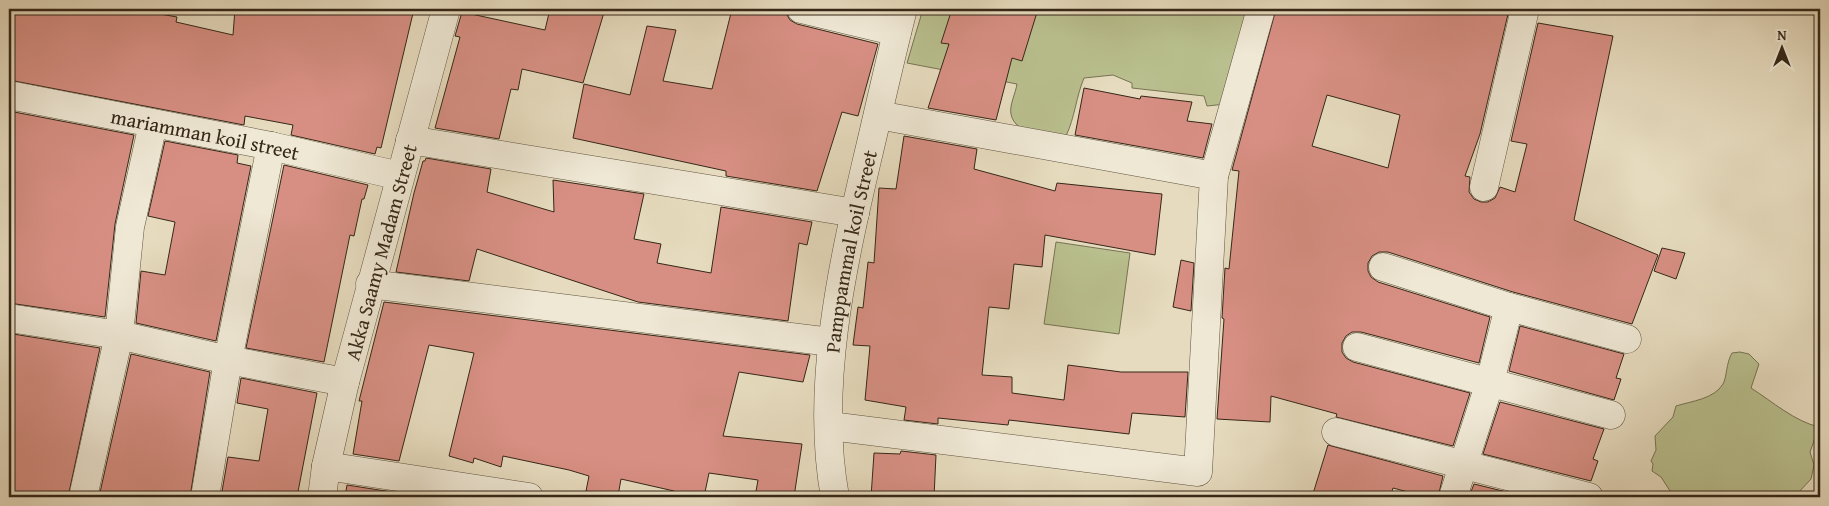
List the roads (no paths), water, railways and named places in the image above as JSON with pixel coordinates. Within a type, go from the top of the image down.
[{"type":"street","name":"Akka Saamy Madam Street","points":[[322,497],[326,466],[345,382],[446,9]]},
{"type":"street","points":[[801,9],[900,20]]},
{"type":"street","points":[[830,426],[1198,472],[1214,176],[1261,9]]},
{"type":"street","points":[[1484,187],[1525,9]]},
{"type":"street","name":"Pamppammal koil Street","points":[[835,497],[829,462],[831,342],[855,213],[900,20]]},
{"type":"street","name":"mariamman koil street","points":[[9,95],[271,146],[400,176]]},
{"type":"street","points":[[878,115],[1214,176]]},
{"type":"street","points":[[83,497],[119,335],[130,227],[153,124]]},
{"type":"street","points":[[410,140],[855,213]]},
{"type":"street","points":[[205,497],[228,360],[271,146]]},
{"type":"street","points":[[1383,267],[1510,307],[1627,339]]},
{"type":"street","points":[[370,284],[831,342]]},
{"type":"street","points":[[1452,497],[1490,382],[1510,307]]},
{"type":"street","points":[[9,318],[119,335],[228,360],[345,382]]},
{"type":"street","points":[[1357,347],[1611,415]]},
{"type":"street","points":[[1336,432],[1462,466],[1589,497]]},
{"type":"street","points":[[326,466],[530,497]]}]
